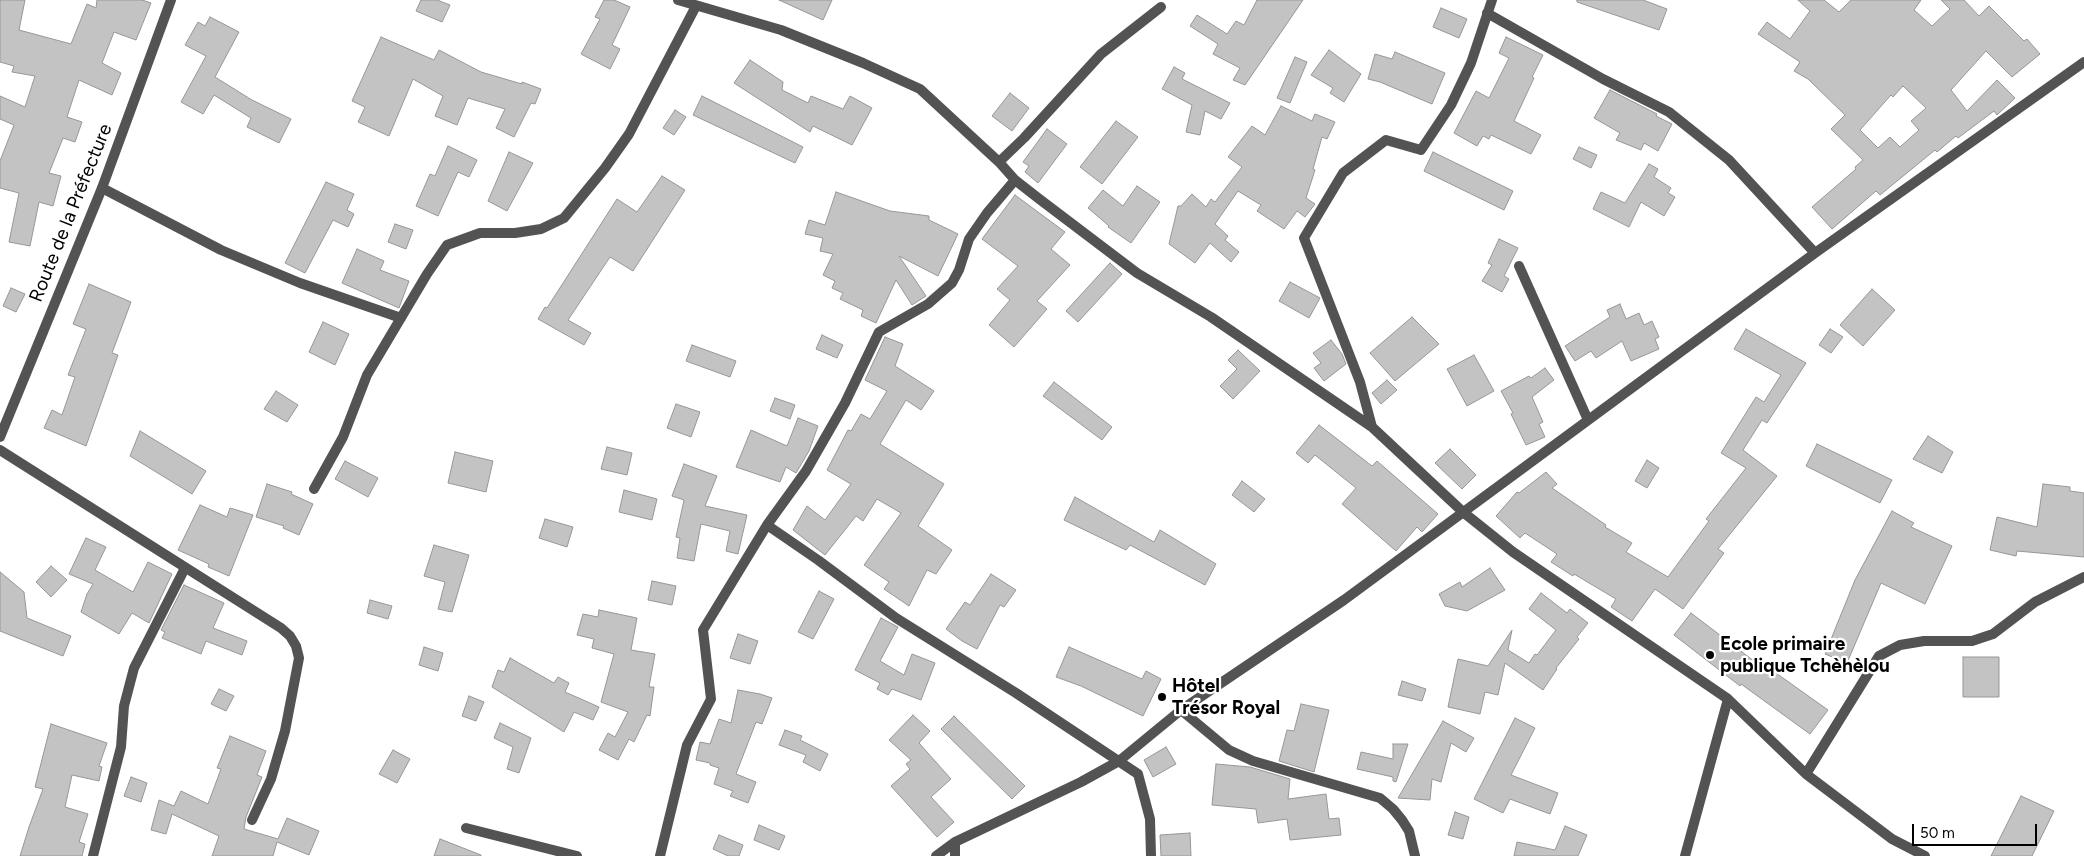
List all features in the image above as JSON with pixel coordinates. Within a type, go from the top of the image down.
[{"type":"street","name":"Route de la Préfecture","points":[[0,437],[102,188],[171,0]]},
{"type":"street","points":[[678,0],[782,30],[920,89],[999,162],[1015,180],[1137,273],[1211,317],[1372,427],[1463,512],[1513,552],[1728,699],[1806,774],[1892,839],[1925,856]]},
{"type":"street","points":[[1372,427],[1360,382],[1304,238],[1343,173],[1386,140],[1421,150],[1451,105],[1470,63],[1492,0]]},
{"type":"street","points":[[314,489],[343,437],[367,375],[427,274],[447,245],[480,233],[515,233],[541,229],[564,218],[605,168],[629,134],[696,6]]},
{"type":"street","points":[[999,162],[1024,138],[1101,54],[1161,7]]},
{"type":"street","points":[[1487,13],[1603,79],[1669,112],[1730,160],[1815,253]]},
{"type":"street","points":[[936,856],[955,842],[1081,782],[1119,761],[1181,710],[1344,600],[1815,253],[2084,62]]},
{"type":"street","points":[[660,856],[687,745],[711,698],[703,630],[766,525],[806,471],[844,403],[879,332],[928,304],[952,283],[959,270],[969,239],[987,213],[1015,180]]},
{"type":"street","points":[[102,188],[221,250],[300,283],[401,318]]},
{"type":"street","points":[[1520,266],[1588,420]]},
{"type":"street","points":[[0,450],[290,636],[296,646],[298,658],[285,731],[271,779],[252,820]]},
{"type":"street","points":[[766,525],[818,560],[896,618],[1138,774],[1150,819],[1151,856]]},
{"type":"street","points":[[93,856],[121,747],[124,706],[134,668],[185,568]]},
{"type":"street","points":[[1806,774],[1879,656],[1900,645],[1924,641],[1972,642],[1993,634],[2035,602],[2084,577]]},
{"type":"street","points":[[1684,856],[1728,699]]},
{"type":"street","points":[[1181,710],[1229,750],[1253,761],[1380,798],[1392,809],[1405,826],[1414,848],[1414,856]]},
{"type":"street","points":[[466,828],[577,856]]},
{"type":"street","points":[[955,842],[955,856]]},
{"type":"building","points":[[0,0],[25,0],[19,30],[71,44],[87,4],[96,8],[97,0],[142,0],[151,3],[136,40],[114,32],[102,63],[121,73],[112,95],[79,80],[67,117],[82,122],[75,142],[63,138],[49,173],[61,176],[53,206],[39,202],[30,246],[9,242],[19,193],[0,188],[0,161],[14,125],[0,119],[0,96],[25,107],[35,76],[12,72],[14,66],[0,62]]},
{"type":"building","points":[[421,0],[437,0],[450,5],[442,22],[416,11]]},
{"type":"building","points":[[604,0],[614,0],[630,7],[612,45],[620,49],[610,69],[581,54],[600,19],[595,17]]},
{"type":"building","points":[[779,0],[832,0],[823,20]]},
{"type":"building","points":[[1257,0],[1303,0],[1245,85],[1233,80],[1240,68],[1213,54],[1218,44],[1190,26],[1197,15],[1227,34],[1236,21],[1244,25]]},
{"type":"building","points":[[1577,0],[1643,0],[1667,9],[1659,30],[1577,2]]},
{"type":"building","points":[[1798,0],[1824,0],[1839,12],[1851,0],[1921,0],[1914,10],[1932,26],[1950,9],[1941,0],[1964,0],[1979,16],[1989,6],[2024,41],[2027,39],[2040,54],[2012,77],[1986,51],[1951,90],[1967,111],[1997,80],[2015,98],[1997,115],[1994,111],[1958,138],[1956,136],[1937,152],[1935,150],[1880,195],[1876,191],[1832,229],[1812,207],[1856,169],[1855,167],[1863,160],[1831,129],[1845,115],[1808,79],[1794,71],[1800,62],[1758,34],[1767,22],[1790,39],[1810,11]],"holes":[[[1903,86],[1926,108],[1911,121],[1919,130],[1900,147],[1890,137],[1878,148],[1860,130],[1891,95],[1893,97]]]},
{"type":"building","points":[[1441,8],[1467,19],[1459,38],[1433,27]]},
{"type":"building","points":[[210,17],[239,32],[215,77],[252,100],[291,119],[279,143],[247,127],[251,118],[214,95],[203,114],[181,102],[206,56],[185,45],[198,22],[205,26]]},
{"type":"building","points":[[381,37],[434,60],[439,50],[481,72],[522,84],[522,82],[541,89],[535,104],[531,103],[514,137],[496,128],[505,109],[468,98],[457,125],[435,116],[443,96],[413,79],[389,136],[358,122],[365,107],[352,101]]},
{"type":"building","points":[[1506,37],[1543,55],[1514,121],[1541,135],[1531,154],[1491,135],[1489,139],[1483,136],[1477,146],[1454,133],[1476,91],[1489,98],[1509,58],[1499,53]]},
{"type":"building","points":[[1329,50],[1361,74],[1344,102],[1330,93],[1333,88],[1311,75]]},
{"type":"building","points":[[1395,52],[1445,73],[1432,104],[1380,82],[1368,79],[1375,54],[1392,59]]},
{"type":"building","points":[[1295,57],[1307,62],[1290,103],[1277,98]]},
{"type":"building","points":[[750,60],[783,82],[782,90],[808,103],[811,96],[843,109],[850,96],[872,108],[852,145],[813,126],[810,132],[734,83]]},
{"type":"building","points":[[1174,67],[1185,73],[1182,79],[1230,103],[1221,119],[1205,111],[1200,135],[1186,132],[1192,105],[1162,89]]},
{"type":"building","points":[[1610,90],[1657,114],[1656,116],[1672,124],[1658,151],[1644,143],[1641,150],[1616,140],[1620,133],[1594,118]]},
{"type":"building","points":[[1010,93],[1029,108],[1012,131],[992,116]]},
{"type":"building","points":[[702,96],[803,147],[795,163],[693,115]]},
{"type":"building","points":[[1281,106],[1312,121],[1315,114],[1335,122],[1327,139],[1322,137],[1313,169],[1315,170],[1306,198],[1315,204],[1305,217],[1297,211],[1284,229],[1257,211],[1261,205],[1238,191],[1215,224],[1228,236],[1225,240],[1239,252],[1231,262],[1210,243],[1195,263],[1169,244],[1178,206],[1181,206],[1192,194],[1206,207],[1211,199],[1215,202],[1242,167],[1228,157],[1252,126],[1265,135]]},
{"type":"building","points":[[675,110],[686,117],[674,135],[663,128]]},
{"type":"building","points":[[1116,121],[1138,137],[1102,184],[1080,167]]},
{"type":"building","points":[[1047,129],[1067,144],[1038,183],[1025,172],[1029,166],[1023,162]]},
{"type":"building","points":[[448,146],[477,160],[469,177],[458,172],[438,216],[416,206],[430,174],[435,176]]},
{"type":"building","points":[[1579,147],[1597,155],[1591,168],[1573,159]]},
{"type":"building","points":[[509,152],[533,163],[507,211],[488,201]]},
{"type":"building","points":[[1433,152],[1513,191],[1504,210],[1424,171]]},
{"type":"building","points":[[1649,164],[1658,169],[1654,177],[1671,188],[1668,193],[1675,197],[1664,216],[1641,202],[1629,227],[1593,209],[1601,192],[1625,203]]},
{"type":"building","points":[[662,176],[685,190],[633,271],[610,257],[568,320],[591,333],[584,345],[538,319],[617,199],[637,212]]},
{"type":"building","points":[[326,182],[354,194],[347,210],[354,214],[348,227],[333,220],[305,273],[285,263]]},
{"type":"building","points":[[1137,186],[1160,202],[1131,243],[1108,227],[1088,208],[1103,190],[1123,206]]},
{"type":"building","points":[[836,192],[890,211],[929,216],[929,220],[958,234],[938,276],[899,256],[926,296],[912,305],[896,280],[876,323],[861,316],[863,310],[840,299],[843,293],[832,288],[835,281],[823,275],[833,254],[820,251],[823,238],[805,234],[809,220],[825,225]]},
{"type":"building","points":[[1015,195],[1065,232],[1051,249],[1070,265],[1037,301],[1047,309],[1014,347],[989,325],[1010,300],[997,289],[1018,266],[982,239]]},
{"type":"building","points":[[395,224],[413,230],[406,249],[388,242]]},
{"type":"building","points":[[1499,239],[1518,248],[1504,276],[1509,279],[1502,292],[1482,281],[1492,265],[1488,263]]},
{"type":"building","points":[[357,249],[384,261],[380,270],[409,281],[399,308],[342,283]]},
{"type":"building","points":[[1110,263],[1122,274],[1078,322],[1066,311]]},
{"type":"building","points":[[1290,282],[1320,298],[1309,318],[1279,301]]},
{"type":"building","points":[[89,284],[131,302],[112,353],[118,355],[86,446],[44,428],[52,410],[62,415],[75,377],[68,375],[86,329],[73,324]]},
{"type":"building","points":[[11,288],[25,294],[16,312],[3,306]]},
{"type":"building","points":[[1872,289],[1895,310],[1863,346],[1840,325]]},
{"type":"building","points":[[1620,304],[1626,319],[1639,313],[1644,325],[1652,321],[1659,337],[1655,339],[1659,349],[1631,361],[1622,341],[1596,358],[1591,351],[1575,361],[1565,346],[1610,317],[1607,310]]},
{"type":"building","points":[[1412,317],[1439,344],[1395,381],[1370,353]]},
{"type":"building","points":[[323,322],[349,334],[335,365],[309,352]]},
{"type":"building","points":[[1746,329],[1806,363],[1767,423],[1762,420],[1743,450],[1777,476],[1718,549],[1724,553],[1683,609],[1655,589],[1632,621],[1611,607],[1616,599],[1551,562],[1557,554],[1525,533],[1520,538],[1496,516],[1517,492],[1519,493],[1546,472],[1557,484],[1552,488],[1606,525],[1605,527],[1632,543],[1626,552],[1668,577],[1709,521],[1706,519],[1746,468],[1721,453],[1756,397],[1764,402],[1781,375],[1734,349]]},
{"type":"building","points":[[1830,329],[1843,337],[1831,353],[1819,345]]},
{"type":"building","points":[[822,335],[843,345],[837,358],[816,349]]},
{"type":"building","points":[[885,337],[903,344],[895,366],[934,391],[921,410],[906,400],[880,444],[944,484],[918,526],[952,550],[936,574],[927,570],[909,606],[884,589],[889,582],[864,565],[901,513],[877,499],[863,521],[856,516],[825,555],[793,530],[807,506],[825,520],[851,484],[827,470],[848,430],[851,431],[861,414],[870,419],[887,391],[865,380]]},
{"type":"building","points":[[1331,340],[1342,354],[1346,364],[1324,381],[1314,368],[1321,363],[1313,353]]},
{"type":"building","points":[[692,345],[736,361],[730,377],[686,361]]},
{"type":"building","points":[[1238,350],[1260,371],[1233,399],[1220,386],[1237,369],[1228,360]]},
{"type":"building","points":[[1474,355],[1494,391],[1467,406],[1447,369]]},
{"type":"building","points":[[1545,368],[1554,380],[1532,397],[1543,422],[1539,424],[1545,437],[1526,445],[1511,414],[1513,413],[1501,391],[1529,376],[1531,378]]},
{"type":"building","points":[[1387,380],[1397,390],[1381,404],[1372,393]]},
{"type":"building","points":[[1054,382],[1112,427],[1102,440],[1043,396]]},
{"type":"building","points":[[276,391],[298,405],[287,422],[264,409]]},
{"type":"building","points":[[775,398],[795,405],[790,419],[770,411]]},
{"type":"building","points":[[676,404],[700,412],[691,437],[667,428]]},
{"type":"building","points":[[798,418],[818,426],[809,451],[796,473],[786,467],[780,482],[736,467],[751,430],[787,446]]},
{"type":"building","points":[[1319,425],[1372,466],[1377,461],[1438,514],[1422,532],[1417,527],[1396,551],[1342,504],[1356,488],[1315,455],[1308,463],[1296,453]]},
{"type":"building","points":[[140,431],[206,471],[192,494],[130,456]]},
{"type":"building","points":[[1928,436],[1953,452],[1942,473],[1913,459]]},
{"type":"building","points":[[1817,444],[1892,480],[1880,503],[1806,466]]},
{"type":"building","points":[[607,447],[632,453],[627,475],[601,469]]},
{"type":"building","points":[[1450,449],[1476,475],[1462,489],[1435,463]]},
{"type":"building","points":[[455,452],[493,461],[486,492],[448,483]]},
{"type":"building","points":[[1647,460],[1659,468],[1647,488],[1635,481]]},
{"type":"building","points":[[345,461],[378,478],[368,497],[335,479]]},
{"type":"building","points":[[684,464],[717,476],[705,506],[747,515],[738,554],[726,551],[730,531],[701,524],[694,561],[677,558],[680,538],[676,537],[684,500],[672,496]]},
{"type":"building","points":[[1242,481],[1265,499],[1254,512],[1232,495]]},
{"type":"building","points":[[267,484],[292,492],[291,494],[313,504],[299,535],[283,528],[284,526],[256,517]]},
{"type":"building","points":[[2043,484],[2070,487],[2070,491],[2084,493],[2084,557],[2017,551],[2016,556],[1990,550],[1997,517],[2037,527]]},
{"type":"building","points":[[624,490],[657,499],[652,520],[619,512]]},
{"type":"building","points":[[1075,497],[1154,542],[1160,530],[1216,564],[1205,585],[1130,545],[1126,550],[1064,520]]},
{"type":"building","points":[[200,505],[227,517],[230,508],[253,515],[229,576],[208,567],[209,564],[178,550]]},
{"type":"building","points":[[1892,511],[1914,523],[1911,527],[1952,546],[1925,604],[1881,583],[1847,663],[1825,654],[1855,580]]},
{"type":"building","points":[[545,519],[573,527],[567,547],[539,538]]},
{"type":"building","points":[[86,538],[106,547],[95,570],[133,592],[148,562],[172,574],[149,623],[132,613],[119,634],[81,612],[87,594],[93,584],[69,574]]},
{"type":"building","points":[[434,545],[469,555],[452,612],[438,609],[445,582],[424,576]]},
{"type":"building","points":[[51,566],[67,580],[51,597],[36,582]]},
{"type":"building","points":[[1490,568],[1505,590],[1467,611],[1445,606],[1439,594],[1460,582],[1462,587]]},
{"type":"building","points":[[0,572],[24,592],[27,618],[71,636],[63,656],[0,631]]},
{"type":"building","points":[[991,574],[1016,590],[1004,607],[1000,605],[977,649],[946,629],[965,602],[970,605]]},
{"type":"building","points":[[652,581],[676,586],[672,605],[648,600]]},
{"type":"building","points":[[184,585],[224,603],[213,628],[247,641],[242,655],[206,641],[201,654],[162,638],[165,632],[161,630]]},
{"type":"building","points":[[819,591],[834,599],[813,639],[798,632]]},
{"type":"building","points":[[1541,593],[1567,613],[1570,609],[1588,623],[1543,690],[1505,663],[1498,695],[1485,692],[1480,714],[1448,707],[1458,659],[1488,666],[1512,630],[1508,650],[1529,663],[1535,654],[1537,655],[1556,630],[1529,609]]},
{"type":"building","points":[[370,600],[392,606],[388,619],[367,613]]},
{"type":"building","points":[[599,610],[637,618],[631,650],[655,654],[649,687],[654,687],[650,716],[647,715],[634,742],[629,739],[618,760],[599,750],[608,733],[615,737],[628,712],[601,702],[614,654],[592,648],[594,639],[577,635],[583,614],[598,617]]},
{"type":"building","points":[[1691,613],[1767,671],[1769,668],[1828,710],[1810,734],[1741,684],[1740,686],[1674,635]]},
{"type":"building","points":[[881,618],[898,627],[880,661],[904,675],[912,654],[935,663],[921,700],[892,689],[888,695],[877,689],[880,683],[855,670]]},
{"type":"building","points":[[738,634],[758,641],[750,664],[730,658]]},
{"type":"building","points":[[424,647],[443,653],[438,671],[419,665]]},
{"type":"building","points":[[1069,647],[1142,679],[1146,671],[1161,679],[1143,716],[1081,686],[1056,677]]},
{"type":"building","points":[[1963,657],[1999,657],[1999,697],[1963,697]]},
{"type":"building","points":[[510,658],[554,683],[558,677],[569,683],[565,692],[599,707],[593,720],[574,712],[564,732],[492,687],[498,670],[504,672]]},
{"type":"building","points":[[1402,681],[1426,689],[1422,701],[1398,695]]},
{"type":"building","points":[[219,689],[234,696],[226,711],[211,704]]},
{"type":"building","points":[[738,690],[772,698],[762,724],[756,722],[736,774],[756,782],[748,803],[730,796],[733,791],[714,784],[719,768],[710,765],[710,763],[696,760],[700,742],[710,744],[719,719],[731,723]]},
{"type":"building","points":[[469,696],[484,702],[476,721],[462,716]]},
{"type":"building","points":[[1301,704],[1329,710],[1314,772],[1279,761],[1287,730],[1294,731]]},
{"type":"building","points":[[913,715],[930,731],[919,743],[951,779],[931,797],[954,822],[937,837],[891,786],[910,769],[906,764],[911,760],[889,740]]},
{"type":"building","points":[[954,716],[1025,786],[1012,799],[941,729]]},
{"type":"building","points":[[1515,718],[1535,728],[1511,775],[1558,793],[1550,814],[1510,799],[1503,813],[1474,799]]},
{"type":"building","points":[[1443,721],[1474,738],[1466,752],[1451,743],[1441,782],[1432,779],[1430,800],[1398,798]]},
{"type":"building","points":[[500,723],[531,738],[519,773],[507,769],[513,747],[494,738]]},
{"type":"building","points":[[51,724],[107,743],[99,766],[102,767],[99,781],[72,775],[65,807],[88,814],[79,842],[85,844],[82,856],[20,856],[43,789],[35,787]]},
{"type":"building","points":[[785,730],[802,736],[800,740],[828,754],[820,771],[803,762],[806,755],[779,745]]},
{"type":"building","points":[[230,736],[266,751],[257,775],[262,777],[246,817],[244,829],[278,839],[287,818],[319,831],[309,855],[277,842],[273,856],[212,856],[219,836],[172,814],[166,834],[151,830],[159,800],[174,806],[181,791],[208,804],[221,769],[217,768]]},
{"type":"building","points":[[1393,744],[1408,744],[1396,782],[1393,781],[1393,777],[1357,769],[1361,752],[1393,759]]},
{"type":"building","points":[[1166,747],[1176,764],[1153,777],[1144,760]]},
{"type":"building","points":[[393,750],[410,759],[397,783],[379,774]]},
{"type":"building","points":[[1216,764],[1250,767],[1290,779],[1288,799],[1326,794],[1329,819],[1339,818],[1341,835],[1290,840],[1287,819],[1258,823],[1256,809],[1212,805]]},
{"type":"building","points":[[131,777],[147,783],[141,802],[124,796]]},
{"type":"building","points":[[2021,796],[2054,811],[2032,856],[1991,856]]},
{"type":"building","points":[[1455,812],[1469,817],[1463,839],[1448,835]]},
{"type":"building","points":[[759,825],[785,836],[779,850],[754,840]]},
{"type":"building","points":[[1565,826],[1587,835],[1578,856],[1514,856],[1517,842],[1555,850]]},
{"type":"building","points":[[1190,833],[1191,856],[1161,856],[1160,835]]},
{"type":"building","points":[[719,835],[743,845],[739,856],[728,856],[713,849]]},
{"type":"building","points":[[440,839],[481,855],[481,856],[434,856]]},
{"type":"place","name":"Ecole primaire publique Tchèhèlou","points":[[1710,655]]},
{"type":"place","name":"Hôtel Trésor Royal","points":[[1162,697]]}]
